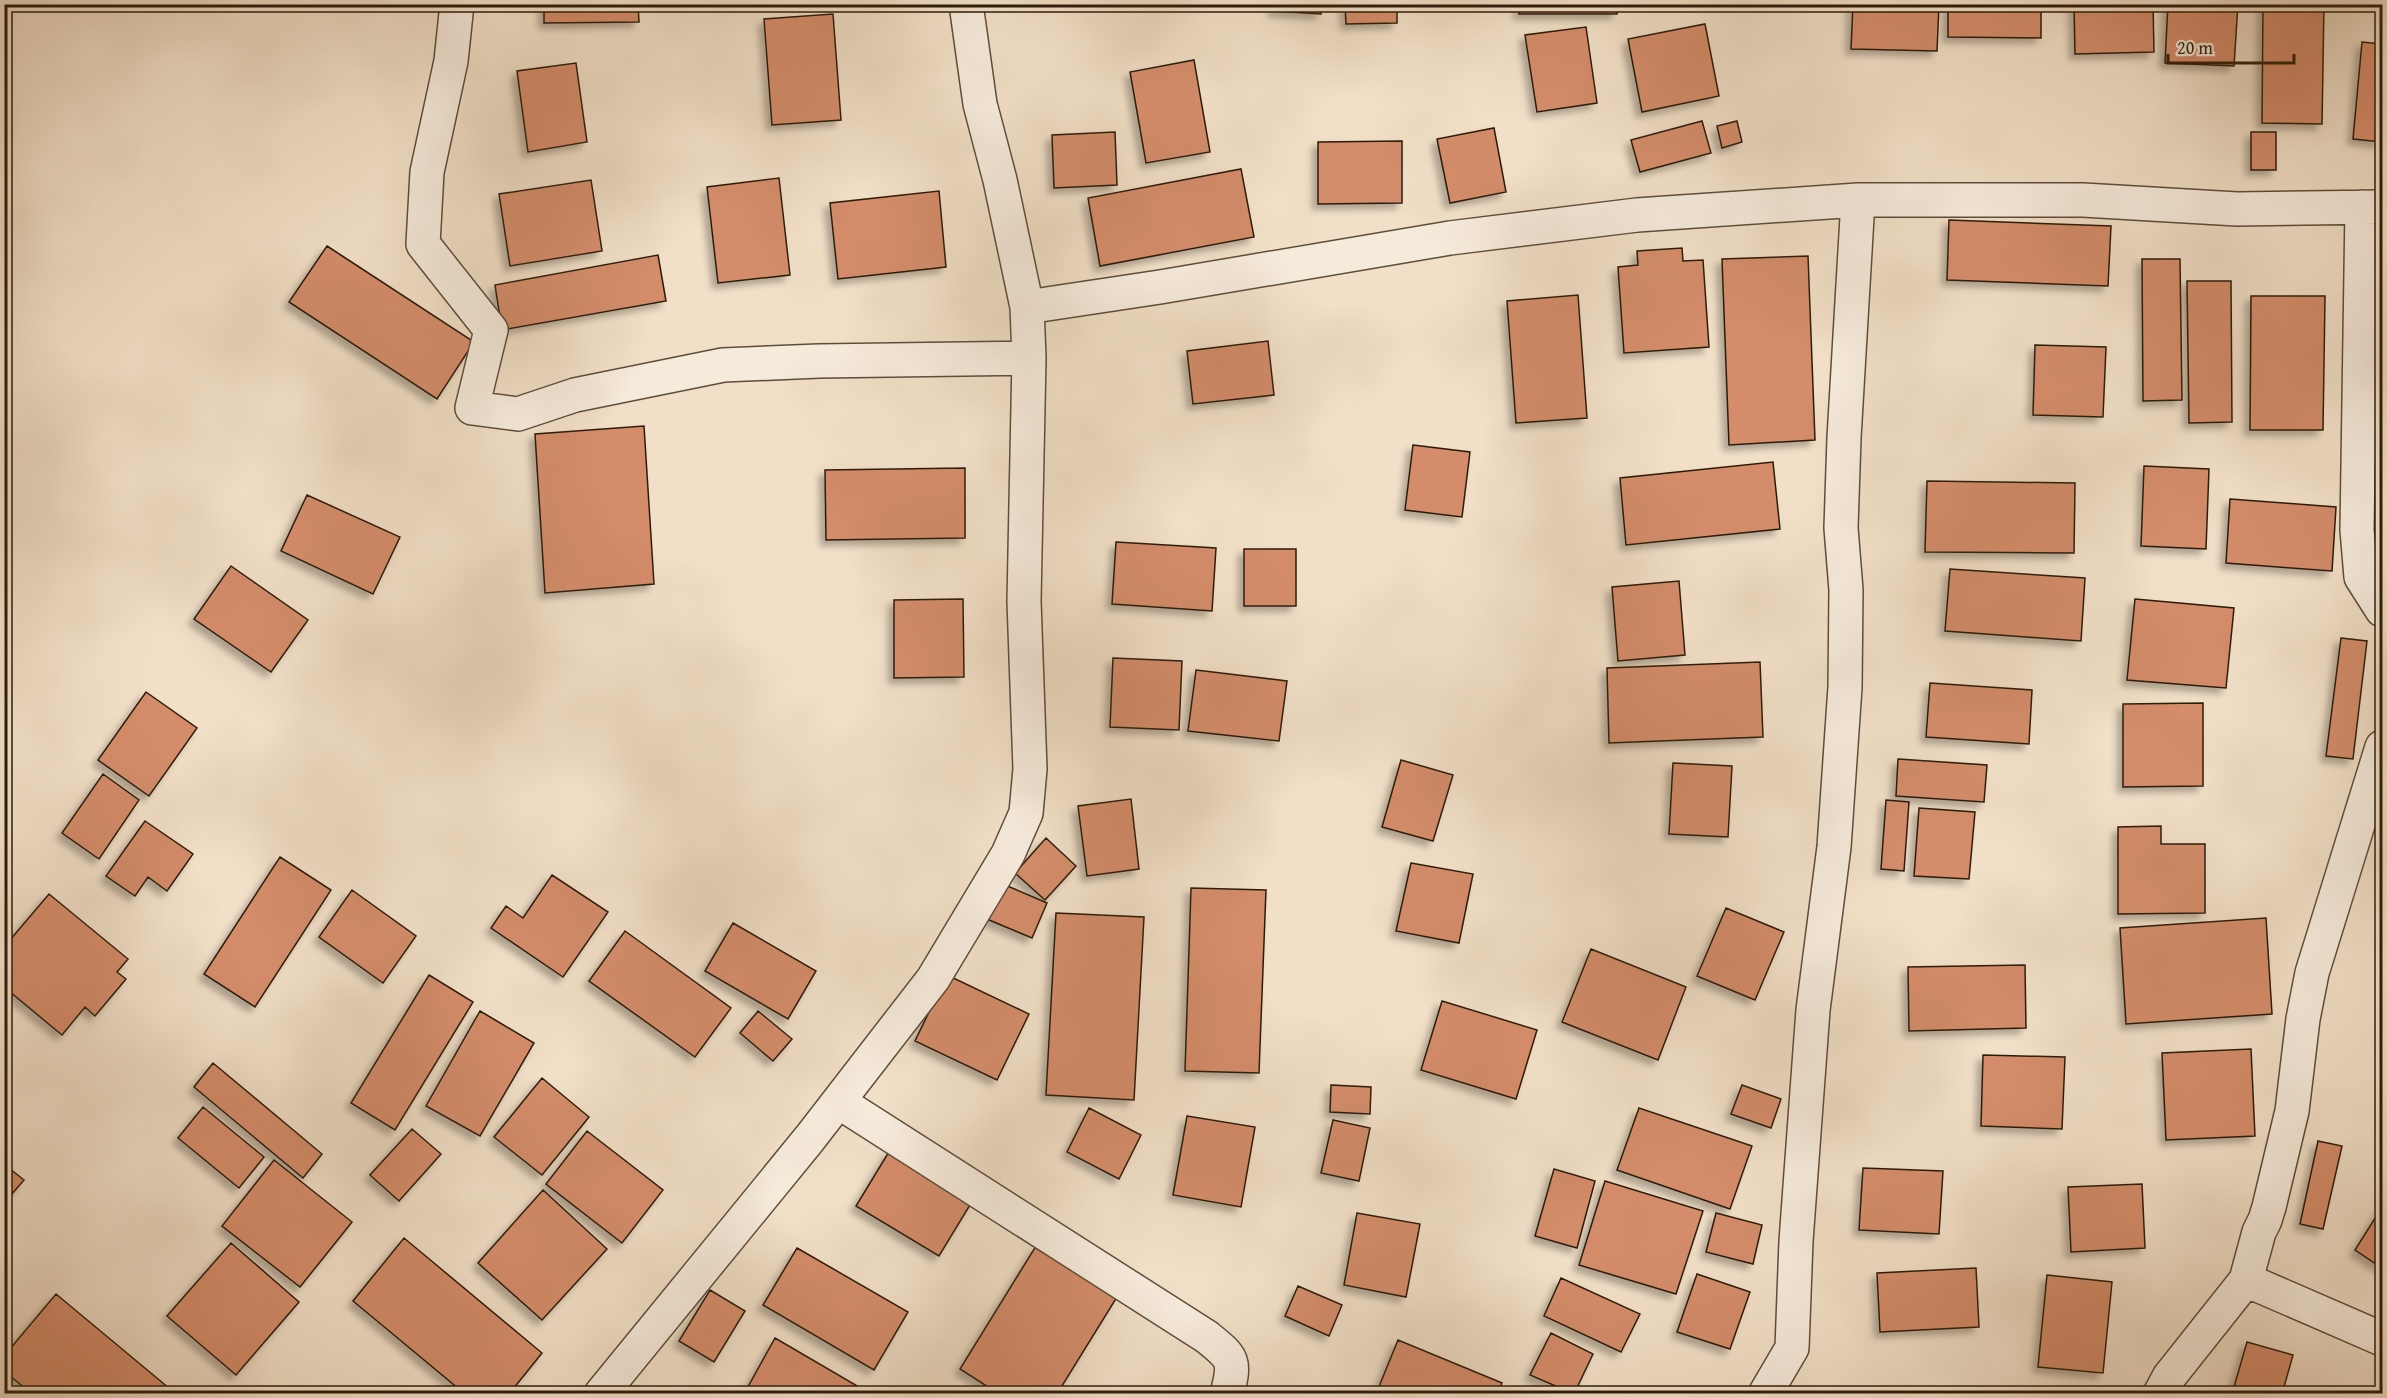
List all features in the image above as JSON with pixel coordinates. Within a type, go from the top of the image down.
[{"type":"street","points":[[456,4],[451,61],[427,172],[423,244],[491,330],[472,408],[518,414],[575,394],[723,365],[819,361],[1029,358]]},
{"type":"street","points":[[601,1394],[839,1102],[933,979],[1008,854],[1026,813],[1030,769],[1024,601],[1029,358],[1027,307],[1000,180],[980,104],[966,4]]},
{"type":"street","points":[[1027,307],[1450,238],[1637,215],[1858,200],[2083,200],[2237,209],[2372,207],[2357,530],[2361,577],[2382,609]]},
{"type":"street","points":[[1765,1394],[1792,1348],[1796,1241],[1813,1010],[1834,847],[1845,687],[1846,590],[1841,528],[1844,438],[1858,200]]},
{"type":"street","points":[[2160,1394],[2169,1377],[2246,1280],[2259,1232],[2269,1207],[2292,1111],[2302,1019],[2312,973],[2382,747]]},
{"type":"street","points":[[839,1102],[1207,1337],[1228,1354],[1233,1371],[1227,1394]]},
{"type":"street","points":[[2246,1280],[2382,1339]]},
{"type":"building","points":[[544,4],[638,4],[639,22],[544,23]]},
{"type":"building","points":[[1274,4],[1322,4],[1321,14],[1274,11]]},
{"type":"building","points":[[1345,4],[1397,4],[1397,23],[1346,24]]},
{"type":"building","points":[[1519,4],[1617,4],[1617,14],[1519,14]]},
{"type":"building","points":[[1853,4],[1939,4],[1937,51],[1851,49]]},
{"type":"building","points":[[1948,4],[2041,4],[2041,38],[1948,37]]},
{"type":"building","points":[[2074,4],[2153,4],[2154,52],[2075,54]]},
{"type":"building","points":[[2168,4],[2238,4],[2234,66],[2165,63]]},
{"type":"building","points":[[2263,4],[2324,4],[2322,124],[2262,123]]},
{"type":"building","points":[[833,14],[841,120],[772,125],[764,19]]},
{"type":"building","points":[[1705,24],[1719,96],[1642,112],[1628,39]]},
{"type":"building","points":[[1586,27],[1597,103],[1537,112],[1525,35]]},
{"type":"building","points":[[2362,42],[2382,44],[2382,142],[2353,139]]},
{"type":"building","points":[[1194,60],[1210,152],[1146,163],[1130,72]]},
{"type":"building","points":[[576,63],[587,142],[528,152],[517,71]]},
{"type":"building","points":[[1702,121],[1711,153],[1640,172],[1631,140]]},
{"type":"building","points":[[1737,121],[1742,142],[1722,148],[1717,126]]},
{"type":"building","points":[[1494,128],[1506,192],[1450,203],[1437,139]]},
{"type":"building","points":[[1115,132],[1117,185],[1054,188],[1052,135]]},
{"type":"building","points":[[2251,132],[2276,132],[2276,170],[2251,170]]},
{"type":"building","points":[[1402,141],[1402,203],[1318,204],[1318,142]]},
{"type":"building","points":[[1241,169],[1254,237],[1100,266],[1088,198]]},
{"type":"building","points":[[779,178],[790,275],[718,283],[707,187]]},
{"type":"building","points":[[591,180],[602,251],[510,266],[499,194]]},
{"type":"building","points":[[939,191],[946,267],[838,279],[830,203]]},
{"type":"building","points":[[1949,220],[2111,226],[2108,286],[1947,280]]},
{"type":"building","points":[[327,246],[474,342],[437,399],[289,302]]},
{"type":"building","points":[[1682,248],[1683,261],[1703,260],[1709,347],[1624,353],[1618,267],[1638,265],[1637,251]]},
{"type":"building","points":[[658,255],[666,301],[502,330],[495,285]]},
{"type":"building","points":[[1808,256],[1815,440],[1729,445],[1722,259]]},
{"type":"building","points":[[2142,259],[2180,259],[2182,400],[2143,401]]},
{"type":"building","points":[[2187,281],[2231,281],[2232,422],[2189,423]]},
{"type":"building","points":[[1578,295],[1587,418],[1516,423],[1507,301]]},
{"type":"building","points":[[2251,296],[2325,296],[2323,430],[2250,430]]},
{"type":"building","points":[[1268,341],[1274,395],[1193,404],[1187,351]]},
{"type":"building","points":[[2035,345],[2106,347],[2103,417],[2033,415]]},
{"type":"building","points":[[644,426],[654,584],[545,593],[535,434]]},
{"type":"building","points":[[1413,445],[1470,452],[1462,517],[1405,510]]},
{"type":"building","points":[[1773,462],[1780,529],[1626,545],[1620,478]]},
{"type":"building","points":[[2144,466],[2209,469],[2206,549],[2141,546]]},
{"type":"building","points":[[965,468],[965,538],[826,540],[825,470]]},
{"type":"building","points":[[1927,481],[2075,483],[2074,553],[1925,552]]},
{"type":"building","points":[[307,495],[400,537],[373,594],[281,551]]},
{"type":"building","points":[[2230,499],[2336,507],[2332,571],[2226,563]]},
{"type":"building","points":[[1116,542],[1216,548],[1212,611],[1112,604]]},
{"type":"building","points":[[1244,549],[1296,549],[1296,606],[1244,606]]},
{"type":"building","points":[[231,566],[308,620],[271,672],[194,619]]},
{"type":"building","points":[[1950,569],[2085,578],[2081,641],[1945,631]]},
{"type":"building","points":[[1679,581],[1685,655],[1618,661],[1612,587]]},
{"type":"building","points":[[963,599],[964,677],[894,678],[894,600]]},
{"type":"building","points":[[2135,599],[2234,608],[2226,688],[2127,680]]},
{"type":"building","points":[[2341,638],[2367,641],[2353,759],[2326,756]]},
{"type":"building","points":[[1113,658],[1182,661],[1179,730],[1110,727]]},
{"type":"building","points":[[1760,662],[1763,737],[1609,743],[1607,668]]},
{"type":"building","points":[[1196,670],[1287,681],[1279,741],[1188,731]]},
{"type":"building","points":[[1930,683],[2032,690],[2029,744],[1926,737]]},
{"type":"building","points":[[146,692],[197,728],[149,796],[98,760]]},
{"type":"building","points":[[2203,703],[2203,786],[2123,787],[2123,704]]},
{"type":"building","points":[[1898,759],[1987,765],[1984,802],[1896,796]]},
{"type":"building","points":[[1401,760],[1453,775],[1433,841],[1382,827]]},
{"type":"building","points":[[1673,763],[1732,766],[1728,837],[1669,834]]},
{"type":"building","points":[[103,774],[139,800],[99,859],[62,833]]},
{"type":"building","points":[[1131,799],[1139,869],[1087,876],[1078,806]]},
{"type":"building","points":[[1886,800],[1909,802],[1904,871],[1881,869]]},
{"type":"building","points":[[1919,808],[1975,812],[1969,879],[1914,876]]},
{"type":"building","points":[[145,821],[193,854],[167,891],[148,877],[135,896],[106,876]]},
{"type":"building","points":[[2161,826],[2161,844],[2205,844],[2205,913],[2118,914],[2118,827]]},
{"type":"building","points":[[1046,838],[1076,866],[1045,900],[1015,873]]},
{"type":"building","points":[[280,857],[331,890],[255,1007],[204,974]]},
{"type":"building","points":[[1411,863],[1473,874],[1459,943],[1396,931]]},
{"type":"building","points":[[552,875],[608,912],[563,977],[491,928],[506,906],[523,918]]},
{"type":"building","points":[[996,881],[1047,903],[1032,938],[982,917]]},
{"type":"building","points":[[1191,888],[1266,890],[1259,1073],[1185,1071]]},
{"type":"building","points":[[352,890],[416,936],[383,983],[319,937]]},
{"type":"building","points":[[49,894],[128,959],[117,972],[126,979],[95,1016],[85,1007],[62,1035],[4,987],[4,947]]},
{"type":"building","points":[[1726,908],[1784,932],[1755,1000],[1697,976]]},
{"type":"building","points":[[1056,913],[1144,917],[1134,1100],[1046,1095]]},
{"type":"building","points":[[2266,918],[2272,1014],[2126,1024],[2120,928]]},
{"type":"building","points":[[733,923],[816,971],[788,1019],[705,971]]},
{"type":"building","points":[[625,931],[731,1008],[695,1057],[589,981]]},
{"type":"building","points":[[1591,949],[1686,987],[1658,1060],[1562,1022]]},
{"type":"building","points":[[2025,965],[2026,1028],[1909,1031],[1908,967]]},
{"type":"building","points":[[429,975],[473,1002],[395,1130],[351,1103]]},
{"type":"building","points":[[947,975],[1029,1014],[997,1080],[915,1041]]},
{"type":"building","points":[[1442,1001],[1537,1030],[1516,1099],[1421,1070]]},
{"type":"building","points":[[480,1011],[534,1043],[480,1136],[426,1106]]},
{"type":"building","points":[[758,1011],[792,1039],[773,1061],[740,1033]]},
{"type":"building","points":[[2251,1049],[2255,1136],[2166,1140],[2162,1053]]},
{"type":"building","points":[[1983,1055],[2065,1057],[2062,1129],[1981,1126]]},
{"type":"building","points":[[213,1063],[322,1154],[303,1178],[194,1087]]},
{"type":"building","points":[[542,1078],[589,1117],[542,1175],[494,1137]]},
{"type":"building","points":[[1331,1085],[1371,1087],[1370,1114],[1330,1112]]},
{"type":"building","points":[[1742,1085],[1781,1099],[1771,1128],[1731,1114]]},
{"type":"building","points":[[203,1107],[264,1157],[239,1188],[178,1138]]},
{"type":"building","points":[[1089,1108],[1141,1135],[1119,1179],[1067,1152]]},
{"type":"building","points":[[1639,1108],[1752,1146],[1730,1209],[1617,1170]]},
{"type":"building","points":[[1187,1116],[1255,1127],[1241,1207],[1173,1195]]},
{"type":"building","points":[[1333,1120],[1370,1128],[1359,1181],[1321,1173]]},
{"type":"building","points":[[412,1129],[441,1154],[399,1201],[370,1175]]},
{"type":"building","points":[[587,1131],[663,1190],[622,1243],[546,1184]]},
{"type":"building","points":[[2318,1141],[2342,1146],[2323,1229],[2300,1224]]},
{"type":"building","points":[[890,1150],[973,1200],[939,1256],[856,1206]]},
{"type":"building","points":[[274,1160],[352,1222],[300,1287],[222,1226]]},
{"type":"building","points":[[4,1164],[24,1180],[4,1203]]},
{"type":"building","points":[[1863,1168],[1943,1171],[1939,1234],[1859,1230]]},
{"type":"building","points":[[1554,1169],[1595,1181],[1577,1248],[1535,1236]]},
{"type":"building","points":[[1605,1181],[1703,1211],[1676,1294],[1579,1265]]},
{"type":"building","points":[[2142,1184],[2145,1248],[2071,1252],[2068,1187]]},
{"type":"building","points":[[543,1190],[607,1249],[542,1320],[478,1263]]},
{"type":"building","points":[[2382,1207],[2382,1268],[2355,1250]]},
{"type":"building","points":[[1357,1213],[1420,1224],[1406,1297],[1344,1285]]},
{"type":"building","points":[[1716,1213],[1762,1225],[1753,1264],[1706,1252]]},
{"type":"building","points":[[404,1238],[542,1353],[509,1394],[465,1394],[353,1301]]},
{"type":"building","points":[[231,1243],[299,1302],[236,1375],[167,1316]]},
{"type":"building","points":[[1036,1246],[1117,1297],[1057,1394],[999,1394],[960,1369]]},
{"type":"building","points":[[797,1248],[908,1312],[874,1370],[763,1305]]},
{"type":"building","points":[[1976,1268],[1979,1327],[1880,1332],[1877,1273]]},
{"type":"building","points":[[1697,1274],[1750,1292],[1730,1349],[1677,1332]]},
{"type":"building","points":[[2047,1275],[2112,1282],[2103,1373],[2038,1367]]},
{"type":"building","points":[[1561,1278],[1640,1314],[1621,1352],[1544,1316]]},
{"type":"building","points":[[1298,1286],[1342,1305],[1329,1336],[1285,1316]]},
{"type":"building","points":[[710,1290],[745,1311],[714,1362],[679,1341]]},
{"type":"building","points":[[56,1294],[176,1394],[32,1394],[4,1371],[4,1356]]},
{"type":"building","points":[[1551,1333],[1593,1354],[1574,1394],[1530,1375]]},
{"type":"building","points":[[775,1338],[871,1394],[744,1394]]},
{"type":"building","points":[[1398,1340],[1502,1383],[1498,1394],[1376,1394]]},
{"type":"building","points":[[2247,1342],[2293,1355],[2282,1394],[2232,1394]]}]
